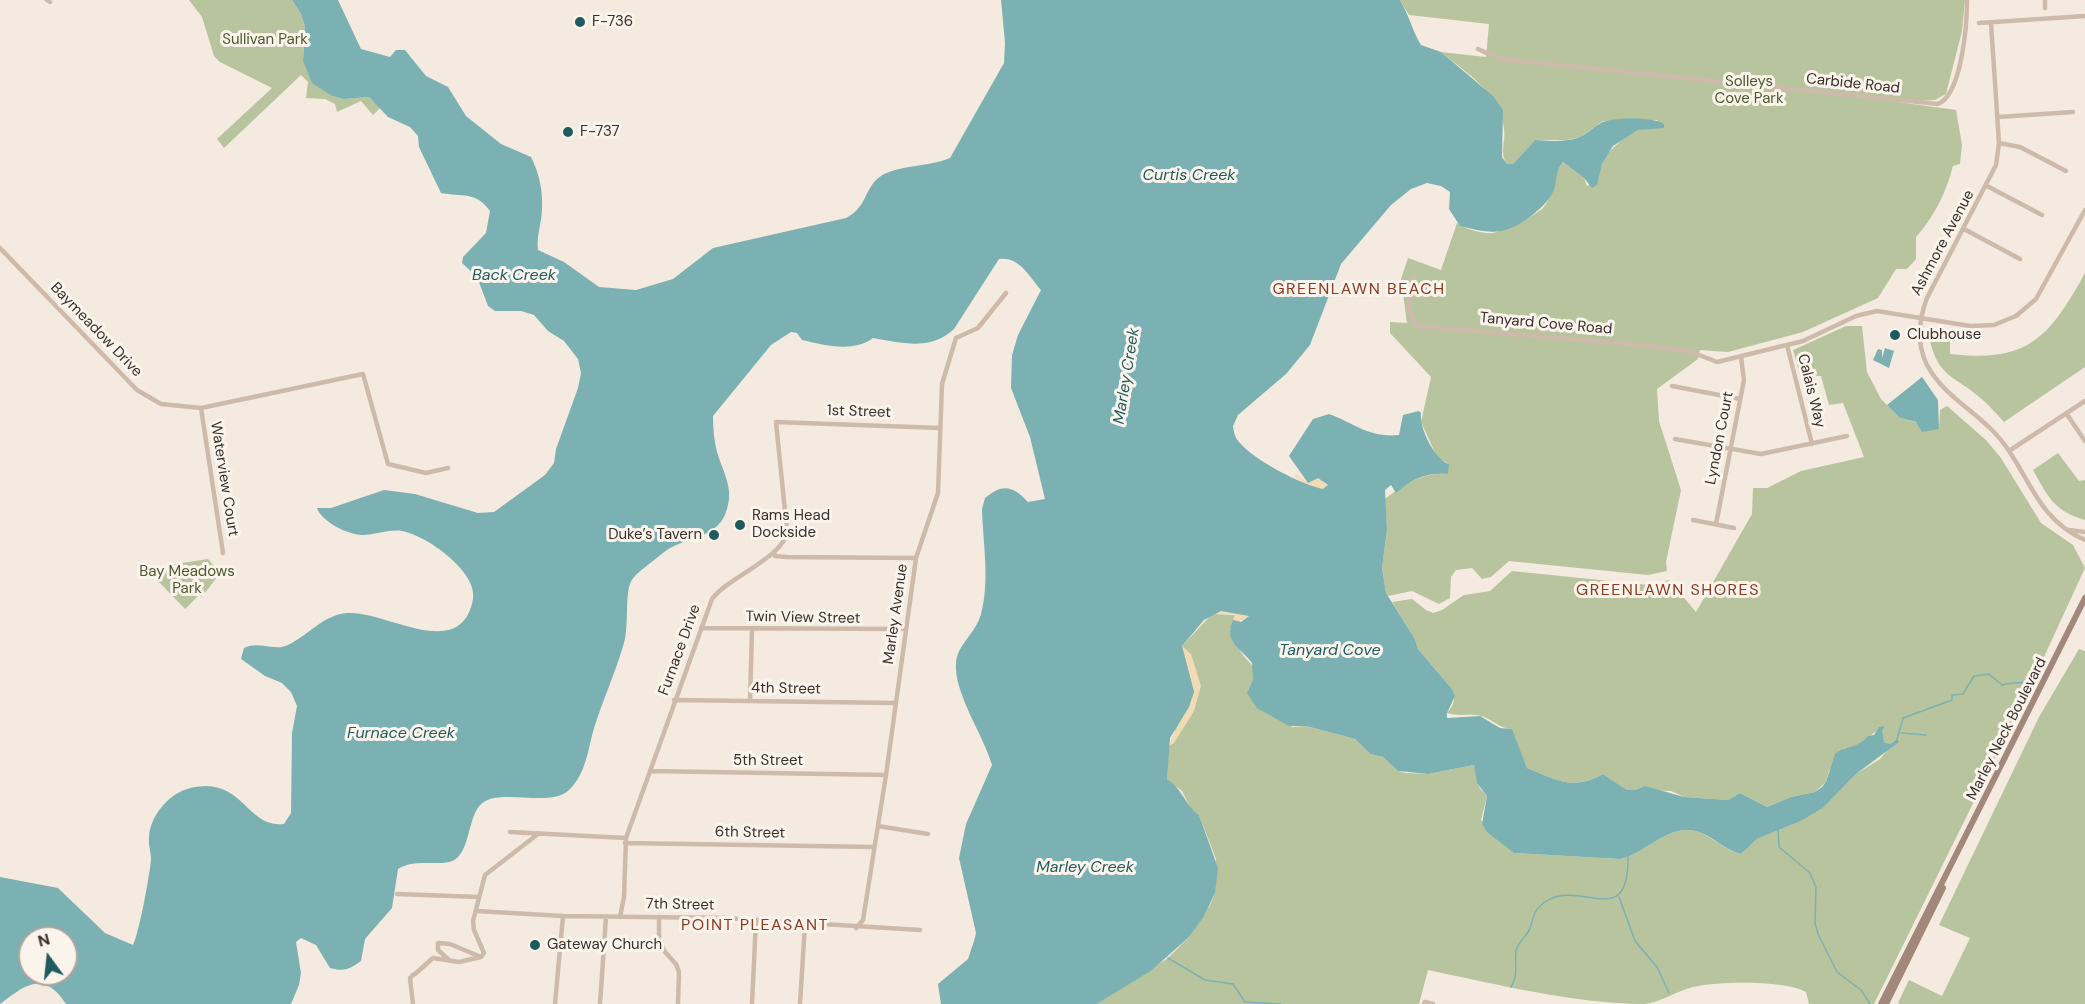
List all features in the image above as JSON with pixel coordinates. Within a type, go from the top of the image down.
[{"type":"main road","name":"Marley Neck Boulevard","points":[[1881,1004],[2085,598]]},
{"type":"main road","name":"Marley Neck Boulevard","points":[[1886,1004],[1940,897],[1949,871]]},
{"type":"street","name":"Carbide Road","points":[[1478,49],[1500,59],[1938,104],[1950,96],[1953,88],[1965,33],[1967,0]]},
{"type":"street","points":[[2045,0],[2045,8]]},
{"type":"street","points":[[1979,24],[2085,16]]},
{"type":"street","name":"Ashmore Avenue","points":[[1991,23],[1999,143],[1996,165],[1927,298],[1921,317],[1922,348],[1933,375],[1991,430],[2009,451],[2039,503],[2056,522],[2085,540]]},
{"type":"street","points":[[1998,117],[2073,112]]},
{"type":"street","points":[[1999,143],[2020,147],[2067,171]]},
{"type":"street","points":[[1987,186],[2042,215]]},
{"type":"street","points":[[1741,357],[1803,341],[1867,313],[1888,311],[1982,327],[2016,316],[2043,290],[2085,210]]},
{"type":"street","points":[[1964,229],[2020,259]]},
{"type":"street","name":"Baymeadow Drive","points":[[0,248],[137,390],[161,404],[201,408],[363,374],[388,464],[426,473],[448,468]]},
{"type":"street","name":"Tanyard Cove Road","points":[[1414,277],[1409,307],[1416,326],[1641,345],[1689,351],[1722,361],[1741,357]]},
{"type":"street","name":"Marley Avenue","points":[[856,928],[863,920],[916,558],[936,501],[942,384],[956,338],[978,328],[1006,293]]},
{"type":"street","name":"Calais Way","points":[[1787,345],[1812,444]]},
{"type":"street","name":"Lyndon Court","points":[[1716,524],[1744,373],[1741,357]]},
{"type":"street","points":[[1671,386],[1740,399]]},
{"type":"street","points":[[2009,451],[2085,400]]},
{"type":"street","name":"Waterview Court","points":[[201,408],[223,553]]},
{"type":"street","points":[[2066,413],[2085,441]]},
{"type":"street","name":"1st Street","points":[[777,421],[940,428]]},
{"type":"street","name":"Furnace Drive","points":[[620,917],[624,897],[625,841],[674,700],[715,593],[774,552],[785,541],[787,531],[777,421]]},
{"type":"street","points":[[1675,439],[1771,454],[1847,436]]},
{"type":"street","points":[[1693,520],[1734,528]]},
{"type":"street","points":[[2069,530],[2085,532]]},
{"type":"street","points":[[774,552],[775,556],[786,557],[916,558]]},
{"type":"street","name":"Twin View Street","points":[[701,628],[905,629]]},
{"type":"street","points":[[750,701],[752,629]]},
{"type":"street","name":"4th Street","points":[[674,700],[896,704]]},
{"type":"street","name":"5th Street","points":[[650,771],[886,775]]},
{"type":"street","points":[[878,826],[928,834]]},
{"type":"street","name":"6th Street","points":[[510,832],[625,841],[874,847]]},
{"type":"street","points":[[481,957],[482,946],[474,930],[485,875],[489,869],[538,834]]},
{"type":"street","points":[[397,894],[479,897]]},
{"type":"street","name":"7th Street","points":[[476,911],[563,916],[756,920],[856,928],[920,930]]},
{"type":"street","points":[[555,1004],[563,916]]},
{"type":"street","points":[[600,1004],[606,917]]},
{"type":"street","points":[[659,917],[659,940],[679,972],[678,1004]]},
{"type":"street","points":[[752,1004],[756,920]]},
{"type":"street","points":[[800,1004],[805,924]]},
{"type":"street","points":[[450,962],[438,950],[438,943],[450,944],[481,957]]},
{"type":"street","points":[[413,1004],[410,978],[433,958],[450,962],[481,957]]},
{"type":"street","points":[[1425,1003],[1433,1004]]},
{"type":"green space","name":"Sullivan Park","points":[[189,0],[292,0],[301,14],[305,27],[303,61],[323,89],[332,96],[343,99],[369,97],[380,108],[373,115],[361,101],[337,112],[335,104],[325,99],[306,98],[308,82],[301,75],[224,148],[217,139],[272,88],[220,62],[214,56],[202,17]]},
{"type":"green space","name":"Solleys Cove Park","points":[[1400,0],[1965,0],[1962,31],[1946,94],[1935,100],[1898,102],[1956,110],[1962,145],[1960,164],[1953,166],[1939,204],[1916,237],[1916,259],[1907,269],[1896,269],[1878,298],[1803,332],[1728,352],[1700,350],[1698,359],[1657,389],[1659,421],[1681,490],[1666,562],[1667,571],[1648,575],[1509,561],[1491,577],[1482,579],[1472,568],[1456,570],[1451,577],[1450,598],[1439,604],[1412,591],[1388,596],[1386,593],[1382,568],[1387,530],[1385,499],[1406,484],[1422,477],[1447,474],[1449,464],[1437,457],[1421,422],[1431,377],[1390,333],[1390,322],[1407,323],[1401,279],[1408,258],[1441,270],[1457,223],[1469,229],[1488,233],[1497,232],[1519,223],[1547,203],[1563,162],[1584,178],[1587,186],[1598,179],[1605,158],[1612,149],[1629,136],[1658,120],[1603,121],[1580,137],[1567,140],[1535,140],[1513,164],[1507,164],[1503,152],[1504,129],[1496,105],[1481,85],[1441,52],[1486,57],[1489,24],[1409,15]]},
{"type":"green space","points":[[2085,273],[2085,367],[2004,422],[1984,401],[1942,368],[1932,348],[1928,333],[1933,329],[1950,333],[1950,354],[1977,356],[2018,349],[2047,330],[2072,296]]},
{"type":"green space","points":[[1846,326],[1862,326],[1867,372],[1881,399],[1900,418],[1939,429],[1940,410],[1947,406],[1986,440],[2001,458],[2041,523],[2073,545],[2085,568],[2026,696],[1874,1004],[1809,1004],[1806,992],[1797,988],[1751,983],[1704,985],[1645,1004],[1592,1001],[1428,970],[1419,1004],[1097,1004],[1168,958],[1189,937],[1210,905],[1215,893],[1216,859],[1199,815],[1193,813],[1182,791],[1167,779],[1168,746],[1174,743],[1182,646],[1212,614],[1235,615],[1230,630],[1241,652],[1255,671],[1248,690],[1292,727],[1306,726],[1355,739],[1370,754],[1383,757],[1398,771],[1406,773],[1428,774],[1474,765],[1479,787],[1487,796],[1481,820],[1514,853],[1620,859],[1677,831],[1688,830],[1699,832],[1729,850],[1741,854],[1757,839],[1801,821],[1823,808],[1856,774],[1880,759],[1897,739],[1890,744],[1884,742],[1879,729],[1856,747],[1844,748],[1829,771],[1826,782],[1815,792],[1791,797],[1767,807],[1740,793],[1728,800],[1684,797],[1671,791],[1627,790],[1603,774],[1582,782],[1556,780],[1527,768],[1511,729],[1481,716],[1447,713],[1454,702],[1452,689],[1418,649],[1415,639],[1392,602],[1412,599],[1433,613],[1442,610],[1464,595],[1490,591],[1512,571],[1649,585],[1669,580],[1696,612],[1752,514],[1753,488],[1767,488],[1801,471],[1864,457],[1843,403],[1829,405],[1821,376],[1800,375],[1793,350]]},
{"type":"green space","points":[[2058,453],[2079,481],[2085,480],[2085,520],[2066,512],[2053,502],[2033,470]]},
{"type":"green space","name":"Bay Meadows Park","points":[[208,559],[214,566],[223,569],[202,597],[199,595],[185,609],[157,580],[169,565]]},
{"type":"green space","points":[[2079,649],[2085,651],[2085,1004],[1898,1003],[1909,980],[1942,996],[1970,938],[1939,925],[2039,717]]},
{"type":"sand","points":[[1296,474],[1308,483],[1318,477],[1328,486],[1323,489],[1308,486],[1294,476]]},
{"type":"sand","points":[[1225,610],[1249,616],[1239,622],[1233,620],[1235,616],[1232,614],[1212,614]]},
{"type":"sand","points":[[1182,646],[1191,654],[1201,686],[1194,711],[1174,743],[1168,746],[1194,692]]},
{"type":"water","points":[[292,0],[338,0],[361,49],[390,57],[396,50],[405,50],[426,76],[448,87],[466,116],[501,144],[531,157],[542,195],[538,250],[564,262],[599,287],[636,290],[673,279],[713,248],[846,218],[858,208],[871,186],[881,176],[888,172],[950,158],[1004,63],[1005,43],[1001,0],[1400,0],[1421,45],[1441,52],[1493,96],[1503,110],[1502,157],[1507,164],[1513,164],[1535,140],[1562,141],[1577,138],[1606,121],[1651,120],[1664,124],[1664,128],[1638,130],[1613,146],[1602,164],[1597,185],[1592,188],[1584,178],[1563,162],[1558,170],[1553,192],[1546,203],[1522,222],[1497,232],[1460,226],[1449,209],[1450,192],[1441,186],[1427,183],[1411,189],[1391,205],[1341,264],[1310,345],[1286,374],[1238,415],[1233,426],[1237,439],[1256,457],[1279,471],[1303,483],[1323,489],[1328,485],[1318,478],[1308,483],[1289,456],[1313,419],[1329,414],[1371,432],[1399,435],[1403,415],[1419,411],[1421,413],[1425,435],[1433,450],[1449,464],[1448,474],[1433,474],[1420,478],[1396,493],[1391,485],[1385,490],[1387,530],[1382,568],[1386,593],[1415,639],[1418,649],[1452,689],[1455,696],[1447,718],[1480,716],[1500,728],[1512,729],[1527,768],[1556,780],[1573,783],[1603,774],[1627,790],[1636,790],[1645,786],[1684,797],[1728,800],[1740,793],[1767,807],[1791,797],[1815,792],[1822,787],[1826,782],[1835,754],[1874,735],[1879,727],[1885,726],[1882,730],[1884,742],[1890,744],[1897,739],[1899,742],[1856,774],[1823,808],[1801,821],[1757,839],[1741,854],[1729,850],[1704,834],[1688,830],[1677,831],[1620,859],[1514,853],[1487,832],[1482,824],[1487,796],[1477,783],[1474,765],[1428,774],[1398,771],[1383,757],[1370,754],[1355,739],[1306,726],[1289,726],[1257,708],[1247,693],[1253,679],[1252,663],[1235,644],[1230,634],[1233,620],[1241,622],[1249,616],[1221,611],[1204,620],[1182,646],[1194,692],[1189,707],[1170,738],[1167,779],[1199,815],[1218,868],[1215,893],[1204,916],[1189,937],[1152,970],[1097,1004],[941,1004],[938,984],[968,959],[976,933],[959,858],[966,824],[992,765],[964,700],[956,674],[957,656],[979,621],[984,601],[986,576],[982,509],[985,498],[1003,488],[1013,490],[1028,502],[1045,499],[1030,437],[1011,388],[1012,355],[1018,335],[1041,290],[1018,264],[999,259],[954,329],[936,340],[916,344],[873,338],[865,343],[838,347],[802,340],[797,333],[791,332],[771,345],[713,416],[716,448],[727,480],[729,494],[723,518],[712,530],[667,550],[631,581],[624,643],[594,728],[586,761],[575,784],[562,795],[553,797],[490,799],[477,809],[463,850],[453,861],[414,863],[398,869],[392,908],[365,939],[361,961],[347,969],[330,968],[316,945],[301,938],[296,942],[301,973],[291,1004],[66,1004],[58,993],[47,986],[78,986],[78,926],[18,926],[18,986],[27,986],[0,1004],[0,877],[58,888],[105,933],[133,945],[150,867],[150,829],[156,814],[173,796],[187,789],[206,786],[220,788],[232,794],[260,818],[271,823],[284,824],[291,813],[292,733],[297,706],[291,692],[282,683],[265,676],[241,659],[244,648],[255,645],[283,647],[296,641],[331,617],[347,613],[363,614],[420,629],[438,631],[454,628],[466,618],[473,599],[472,588],[459,567],[436,547],[402,531],[362,535],[350,533],[329,522],[317,508],[331,508],[384,490],[415,494],[478,513],[494,512],[545,475],[554,463],[556,449],[578,388],[581,373],[578,359],[564,341],[548,331],[534,315],[521,311],[495,311],[488,306],[477,277],[462,263],[463,257],[486,233],[490,211],[474,198],[441,193],[419,147],[418,136],[410,127],[388,117],[369,97],[343,99],[332,96],[312,83],[303,61],[305,27],[301,14]]},
{"type":"water","points":[[1885,348],[1894,351],[1889,368],[1873,360],[1878,349],[1882,350],[1882,358]]},
{"type":"water","points":[[1922,377],[1938,400],[1939,429],[1922,432],[1916,422],[1900,418],[1887,405]]},
{"type":"waterway","points":[[1897,739],[1903,718],[1952,700],[1952,695],[1963,694],[1974,676],[1989,674],[2002,685],[2036,682]]},
{"type":"waterway","points":[[1901,733],[1926,735]]},
{"type":"waterway","points":[[1778,830],[1779,847],[1810,873],[1816,887],[1815,923],[1837,972],[1861,990],[1870,1004]]},
{"type":"waterway","points":[[1511,987],[1516,974],[1517,948],[1529,931],[1534,914],[1539,907],[1553,898],[1568,895],[1610,898],[1619,894],[1626,881],[1628,857]]},
{"type":"waterway","points":[[1619,897],[1635,941],[1657,967],[1669,993]]},
{"type":"waterway","points":[[1168,958],[1205,980],[1233,984],[1245,1002],[1281,1004]]},
{"type":"place","name":"F-736","points":[[580,22]]},
{"type":"place","name":"F-737","points":[[568,132]]},
{"type":"place","name":"Clubhouse","points":[[1895,335]]},
{"type":"place","name":"Rams Head Dockside","points":[[740,525]]},
{"type":"place","name":"Duke’s Tavern","points":[[714,535]]},
{"type":"place","name":"Gateway Church","points":[[535,945]]},
{"type":"district","name":"GREENLAWN BEACH","points":[[1359,290]]},
{"type":"district","name":"GREENLAWN SHORES","points":[[1668,591]]},
{"type":"district","name":"POINT PLEASANT","points":[[755,926]]},
{"type":"water label","name":"Curtis Creek","points":[[1189,176]]},
{"type":"water label","name":"Back Creek","points":[[514,276]]},
{"type":"water label","name":"Marley Creek","points":[[1127,376]]},
{"type":"water label","name":"Tanyard Cove","points":[[1330,651]]},
{"type":"water label","name":"Furnace Creek","points":[[401,734]]},
{"type":"water label","name":"Marley Creek","points":[[1085,868]]}]
